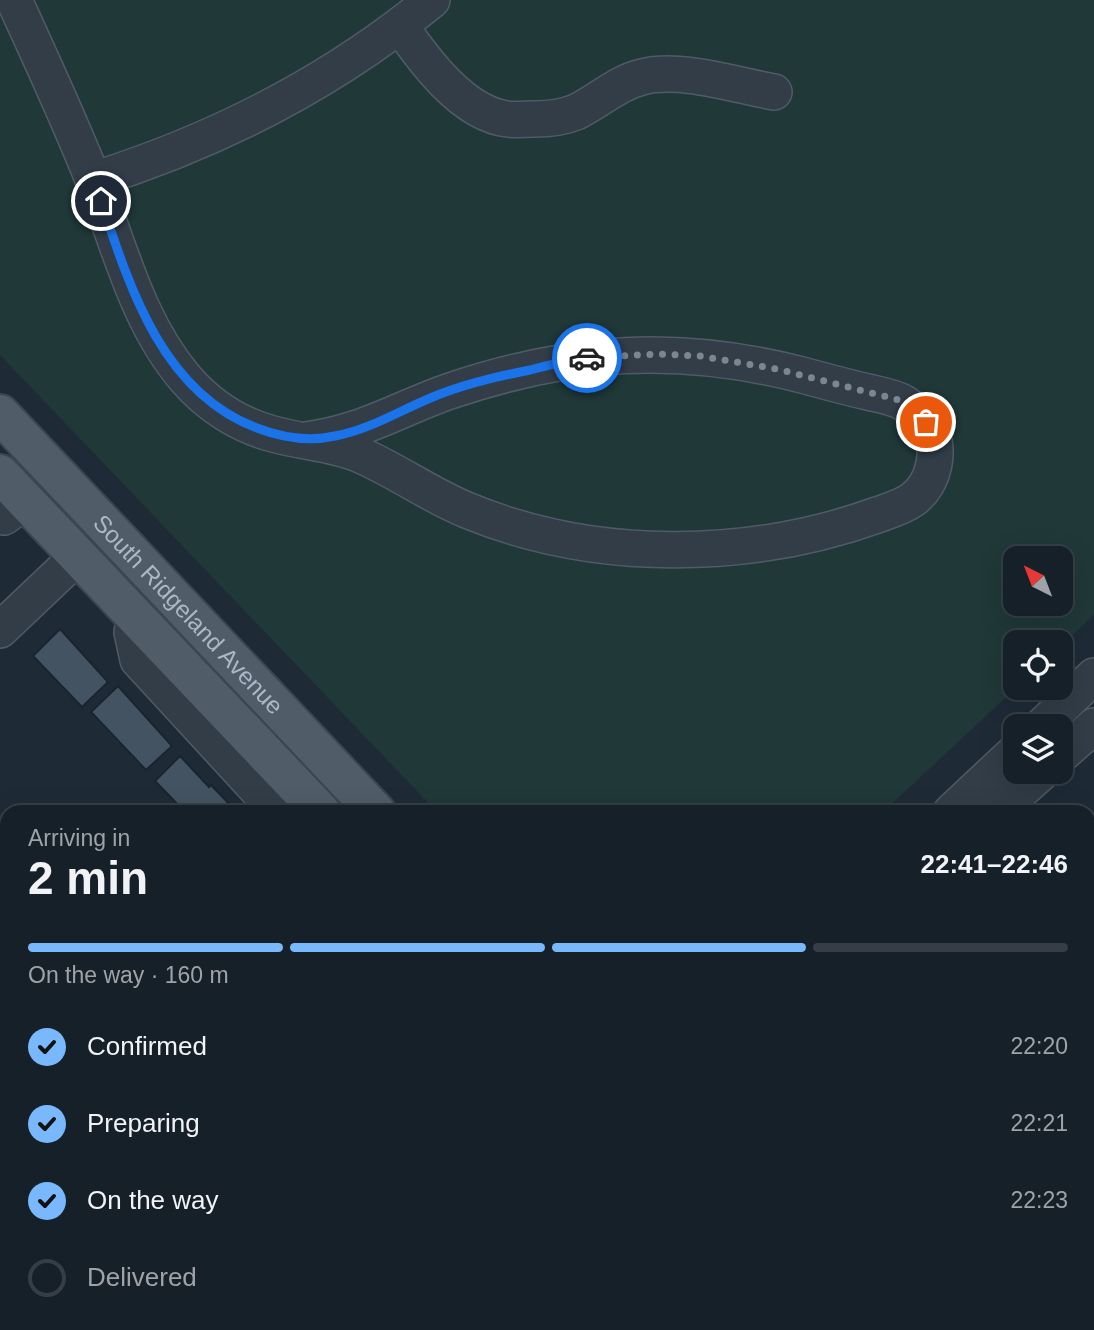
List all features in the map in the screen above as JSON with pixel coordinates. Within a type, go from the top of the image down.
[{"type":"main road","name":"South Ridgeland Avenue","points":[[0,414],[369,805]]},
{"type":"main road","name":"South Ridgeland Avenue","points":[[0,474],[13,507],[78,556],[314,805]]},
{"type":"street","points":[[15,0],[93,180],[115,244],[148,322],[164,351],[188,382],[213,406],[244,424],[274,435],[353,452],[463,509],[502,524],[590,544],[677,550],[771,542],[855,523],[890,511],[912,500],[924,488],[931,475],[935,441],[926,422],[899,400],[777,369],[700,356],[657,354],[578,359],[480,381],[442,393],[370,425],[337,436],[305,440]]},
{"type":"street","points":[[93,180],[145,164],[256,116],[348,63],[432,0]]},
{"type":"street","points":[[400,26],[432,71],[455,92],[478,108],[505,119],[546,119],[575,112],[611,89],[642,77],[677,73],[774,92]]},
{"type":"street","points":[[0,630],[78,556]]},
{"type":"street","name":"South Ridgeland Avenue","points":[[136,617],[132,632],[138,660],[272,805]]},
{"type":"street","points":[[1054,714],[1094,676]]},
{"type":"street","points":[[1073,745],[1094,726]]},
{"type":"street","points":[[958,805],[1003,763]]},
{"type":"street","points":[[1005,805],[1028,784]]},
{"type":"green space","points":[[0,0],[1094,0],[1094,615],[1073,635],[1073,630],[1003,630],[1003,700],[891,805],[430,805],[0,355]]},
{"type":"building","points":[[60,629],[108,682],[82,707],[33,656]]},
{"type":"building","points":[[118,686],[172,746],[146,770],[91,712]]},
{"type":"building","points":[[180,756],[230,805],[178,805],[155,781]]},
{"type":"way so far","points":[[587,358],[657,354],[700,356],[777,369],[899,400],[926,422]]},
{"type":"route","points":[[101,201],[132,288],[164,351],[188,382],[213,406],[244,424],[274,435],[305,440],[337,436],[370,425],[442,393],[480,381],[587,358]]}]
